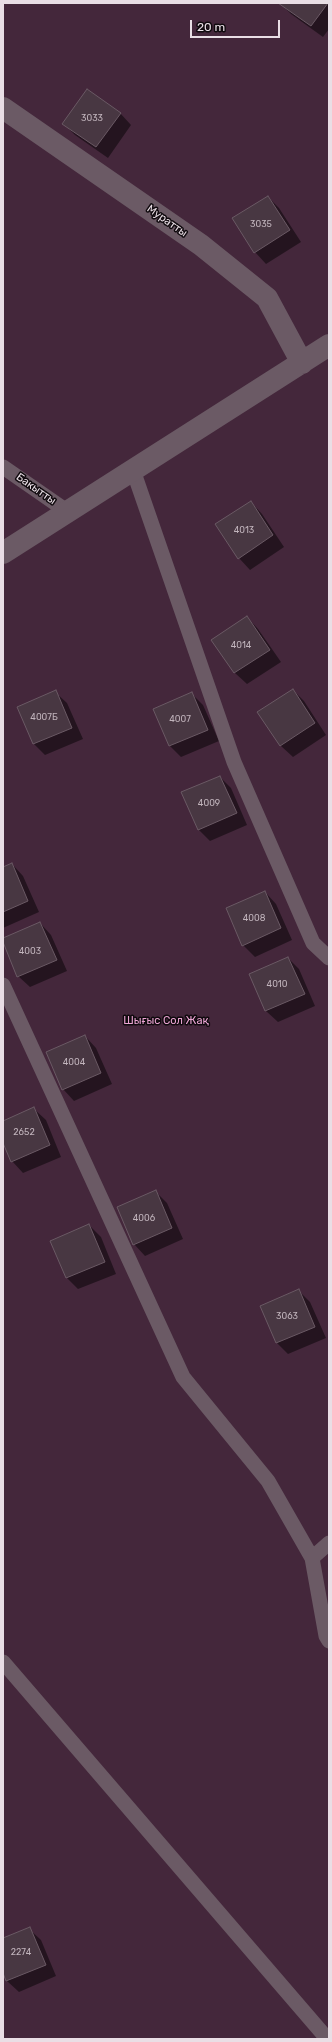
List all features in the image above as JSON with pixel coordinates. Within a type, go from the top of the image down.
[{"type":"street","name":"Муратты","points":[[3,108],[201,245],[267,298],[302,363]]},
{"type":"street","points":[[3,554],[329,345]]},
{"type":"lane","name":"Бакытты","points":[[3,467],[68,512]]},
{"type":"lane","points":[[133,470],[234,762],[313,943],[329,958]]},
{"type":"lane","points":[[3,985],[183,1377],[268,1481],[312,1558],[326,1636],[329,1642]]},
{"type":"lane","points":[[312,1558],[329,1543]]},
{"type":"lane","points":[[3,1662],[326,2039]]},
{"type":"green space","name":"Шығыс Сол Жақ","points":[[3,3],[329,3],[329,2039],[3,2039]]},
{"type":"building","points":[[278,3],[328,3],[311,26]]},
{"type":"building","points":[[87,89],[121,113],[96,147],[62,124]]},
{"type":"building","points":[[268,196],[290,230],[254,253],[232,218]]},
{"type":"building","points":[[251,501],[273,535],[238,559],[215,524]]},
{"type":"building","points":[[247,616],[270,650],[234,673],[211,640]]},
{"type":"building","points":[[293,689],[315,723],[280,746],[257,712]]},
{"type":"building","points":[[56,690],[72,728],[33,744],[17,707]]},
{"type":"building","points":[[192,692],[208,730],[169,746],[153,709]]},
{"type":"building","points":[[220,776],[237,813],[198,830],[181,792]]},
{"type":"building","points":[[12,863],[28,901],[3,912],[3,867]]},
{"type":"building","points":[[265,891],[281,928],[242,946],[226,908]]},
{"type":"building","points":[[40,922],[57,960],[17,977],[3,942],[3,938]]},
{"type":"building","points":[[288,957],[305,994],[265,1011],[249,974]]},
{"type":"building","points":[[85,1035],[101,1073],[62,1090],[46,1052]]},
{"type":"building","points":[[34,1107],[50,1145],[11,1162],[3,1143],[3,1121]]},
{"type":"building","points":[[156,1190],[172,1228],[133,1245],[117,1207]]},
{"type":"building","points":[[89,1224],[105,1262],[66,1278],[50,1241]]},
{"type":"building","points":[[299,1289],[315,1327],[276,1343],[260,1306]]},
{"type":"building","points":[[30,1927],[46,1965],[6,1981],[3,1973],[3,1938]]}]
